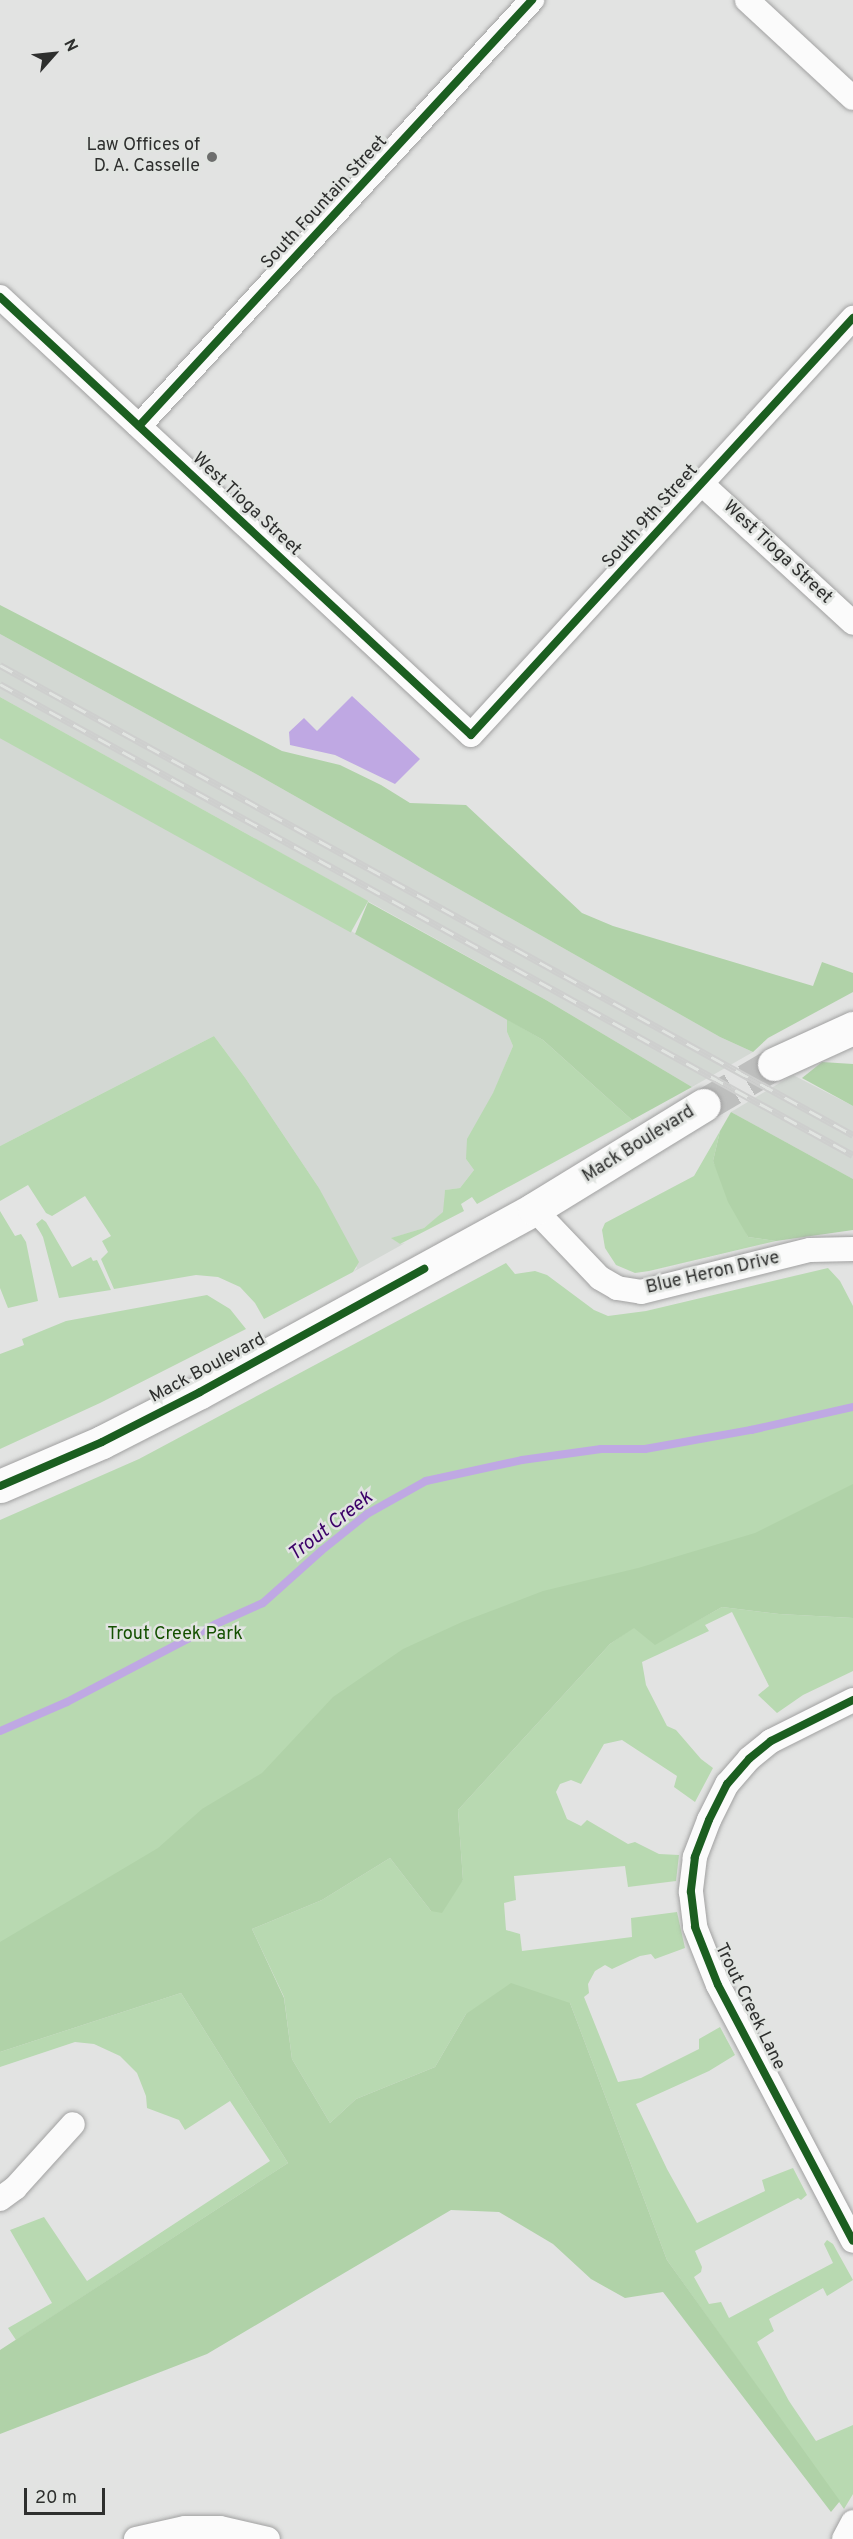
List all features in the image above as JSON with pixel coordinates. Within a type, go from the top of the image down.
[{"type":"main road","points":[[774,1064],[853,1028]]},
{"type":"main road","name":"Mack Boulevard","points":[[0,1486],[102,1442],[200,1392],[534,1209],[704,1105]]},
{"type":"street","name":"South Fountain Street","points":[[139,426],[532,0]]},
{"type":"street","points":[[747,0],[853,98]]},
{"type":"street","name":"West Tioga Street","points":[[0,297],[471,735]]},
{"type":"street","name":"South 9th Street","points":[[471,735],[853,318]]},
{"type":"street","name":"West Tioga Street","points":[[702,484],[853,623]]},
{"type":"street","name":"Blue Heron Drive","points":[[534,1209],[600,1278],[617,1288],[641,1292],[810,1250],[853,1249]]},
{"type":"street","name":"Trout Creek Lane","points":[[853,1700],[771,1741],[749,1759],[727,1784],[709,1820],[695,1857],[691,1892],[695,1927],[718,1985],[853,2241]]},
{"type":"street","points":[[0,2199],[15,2188],[73,2124]]},
{"type":"street","points":[[844,2539],[853,2522]]},
{"type":"street","points":[[136,2539],[150,2534],[203,2528],[220,2528],[268,2539]]},
{"type":"shaded area","points":[[0,634],[256,774],[720,1037],[753,1052],[692,1087],[546,1000],[0,697]]},
{"type":"shaded area","points":[[352,696],[420,759],[395,784],[335,755],[290,745],[289,732],[304,718],[317,731]]},
{"type":"shaded area","points":[[0,733],[507,1019],[507,1032],[513,1046],[466,1159],[474,1170],[460,1188],[445,1190],[444,1212],[424,1228],[392,1238],[400,1244],[405,1243],[353,1272],[357,1268],[319,1188],[246,1079],[214,1036],[0,1146]]},
{"type":"shaded area","points":[[793,1075],[853,1106],[853,1179],[731,1112]]},
{"type":"green space","points":[[0,605],[282,751],[340,765],[381,785],[410,803],[466,805],[582,913],[613,926],[813,986],[822,962],[853,973],[853,992],[768,1038],[753,1052],[720,1037],[256,774],[0,634]]},
{"type":"green space","points":[[0,697],[368,901],[351,933],[0,738]]},
{"type":"green space","points":[[368,902],[546,1000],[692,1087],[632,1120],[543,1040],[355,934]]},
{"type":"green space","points":[[507,1019],[543,1040],[632,1120],[477,1204],[472,1197],[461,1204],[464,1211],[400,1244],[391,1238],[424,1228],[443,1212],[445,1190],[460,1188],[474,1170],[466,1159],[467,1139],[493,1093],[513,1046],[507,1032]]},
{"type":"green space","points":[[214,1036],[246,1079],[319,1188],[359,1262],[353,1272],[264,1319],[255,1303],[240,1287],[218,1277],[196,1275],[114,1289],[101,1259],[108,1252],[102,1241],[111,1236],[85,1196],[52,1216],[46,1213],[28,1185],[0,1201],[0,1146]]},
{"type":"green space","points":[[822,1062],[853,1064],[853,1106],[802,1078]]},
{"type":"green space","points":[[731,1112],[853,1179],[853,1230],[776,1241],[748,1237],[728,1202],[713,1161],[720,1131]]},
{"type":"green space","points":[[720,1131],[713,1161],[748,1237],[776,1241],[649,1271],[635,1273],[616,1265],[605,1248],[602,1230],[605,1223],[694,1176]]},
{"type":"green space","points":[[0,1211],[15,1236],[21,1234],[26,1242],[38,1301],[8,1308],[0,1288]]},
{"type":"green space","points":[[42,1219],[46,1222],[72,1267],[91,1257],[93,1261],[97,1260],[111,1290],[59,1298],[43,1237],[36,1224]]},
{"type":"green space","name":"Trout Creek Park","points":[[506,1263],[515,1274],[535,1271],[547,1275],[594,1310],[608,1316],[646,1311],[828,1268],[840,1281],[853,1306],[853,1499],[236,1811],[0,1951],[0,1520],[139,1459]]},
{"type":"green space","points":[[207,1295],[230,1309],[246,1329],[100,1403],[0,1449],[0,1354],[24,1345],[22,1339],[66,1321]]},
{"type":"green space","points":[[853,1484],[853,1618],[779,1614],[722,1607],[655,1645],[634,1628],[610,1644],[458,1810],[463,1880],[442,1913],[431,1911],[390,1858],[322,1900],[252,1929],[284,1998],[292,2059],[330,2123],[356,2099],[435,2067],[466,2014],[511,1983],[570,2003],[667,2260],[840,2501],[831,2512],[663,2292],[625,2298],[591,2279],[553,2244],[499,2212],[451,2210],[207,2354],[0,2434],[0,2350],[288,2163],[181,1993],[0,2052],[0,1942],[158,1848],[202,1809],[262,1773],[333,1697],[403,1649],[462,1622],[543,1591],[638,1568],[755,1533]]},
{"type":"green space","points":[[722,1607],[779,1614],[853,1618],[853,1671],[803,1695],[777,1713],[758,1695],[769,1686],[732,1612],[705,1625],[709,1631],[642,1662],[646,1685],[667,1726],[676,1730],[701,1759],[713,1768],[695,1802],[674,1787],[677,1776],[622,1740],[604,1744],[581,1784],[571,1780],[560,1784],[556,1792],[567,1819],[581,1826],[587,1820],[628,1844],[635,1842],[659,1854],[679,1855],[676,1881],[628,1887],[625,1866],[514,1876],[516,1900],[504,1903],[506,1930],[520,1934],[522,1951],[632,1937],[631,1918],[677,1912],[685,1948],[655,1959],[651,1954],[640,1956],[612,1969],[605,1965],[595,1971],[588,1984],[589,1993],[584,1997],[618,2082],[641,2078],[699,2049],[699,2039],[720,2027],[735,2055],[709,2071],[636,2104],[667,2169],[697,2223],[765,2191],[762,2180],[793,2168],[807,2195],[695,2251],[702,2267],[701,2272],[694,2277],[709,2304],[721,2302],[729,2318],[833,2263],[824,2244],[827,2240],[833,2244],[853,2280],[827,2296],[823,2288],[769,2319],[774,2331],[757,2342],[789,2401],[816,2441],[853,2425],[853,2494],[844,2509],[667,2260],[570,2003],[466,2014],[435,2067],[356,2099],[330,2123],[292,2059],[284,1997],[252,1929],[322,1900],[390,1858],[431,1911],[463,1880],[458,1810],[610,1644],[634,1627],[655,1644]]},
{"type":"green space","points":[[181,1993],[288,2163],[16,2340],[8,2328],[52,2303],[10,2230],[44,2217],[87,2281],[270,2161],[230,2101],[185,2130],[179,2120],[147,2108],[146,2096],[137,2073],[120,2056],[94,2044],[75,2042],[0,2067],[0,2052]]},
{"type":"waterway","name":"Trout Creek","points":[[0,1731],[67,1702],[216,1624],[263,1603],[367,1514],[426,1481],[522,1460],[601,1449],[645,1449],[751,1430],[853,1407]]},
{"type":"tunnel","points":[[704,1105],[774,1064]]},
{"type":"railway","points":[[0,665],[853,1135]]},
{"type":"railway","points":[[0,684],[853,1155]]},
{"type":"cycle path","points":[[139,426],[532,0]]},
{"type":"cycle path","points":[[0,297],[471,735],[853,318]]},
{"type":"cycle path","points":[[0,1486],[102,1442],[200,1392],[424,1269]]},
{"type":"cycle path","points":[[853,1700],[771,1741],[749,1759],[727,1784],[709,1820],[695,1857],[691,1892],[695,1927],[718,1985],[853,2241]]},
{"type":"place","name":"Law Offices of D. A. Casselle","points":[[212,157]]}]
